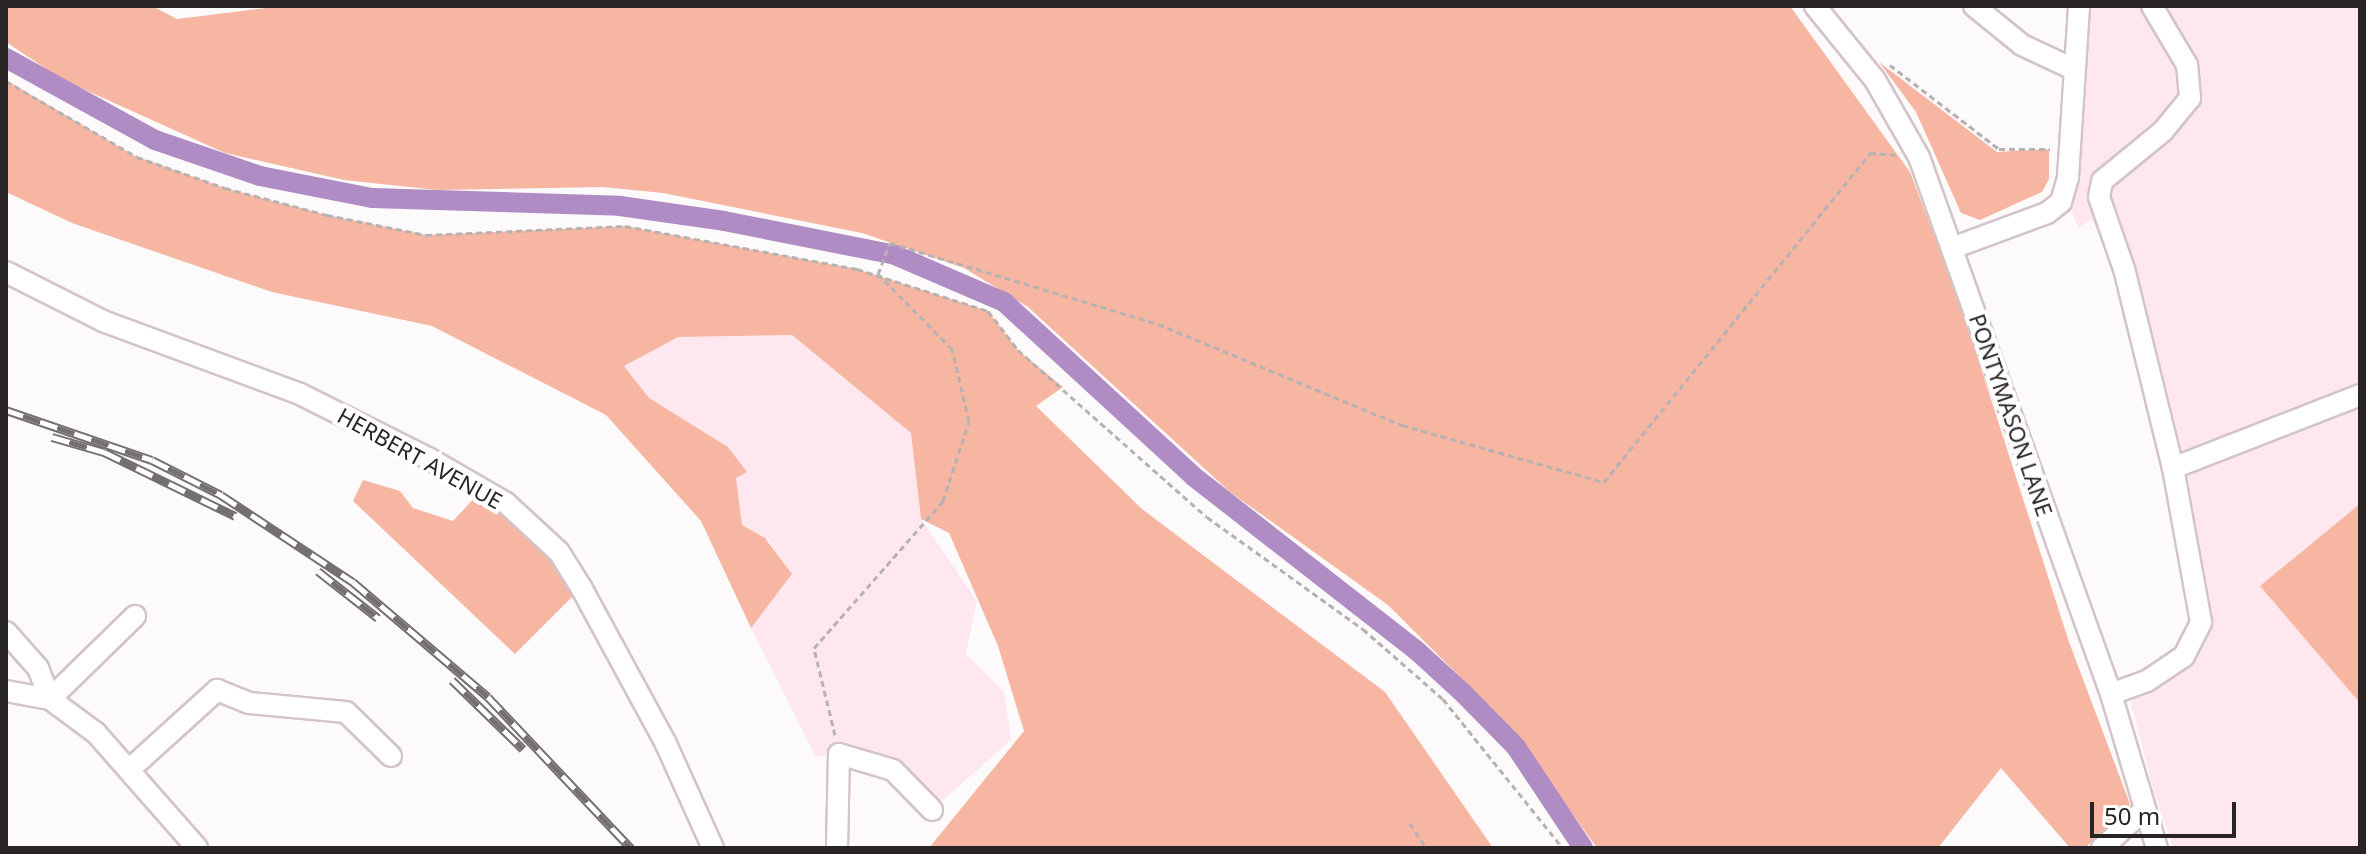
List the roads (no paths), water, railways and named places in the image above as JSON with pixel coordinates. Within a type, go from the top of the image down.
[{"type":"street","name":"PONTYMASON LANE","points":[[1815,6],[1875,80],[1919,157],[1955,247],[2019,446],[2111,694],[2143,811],[2157,848]]},
{"type":"street","points":[[1974,6],[2022,45],[2071,68]]},
{"type":"street","points":[[1955,247],[2047,213],[2061,202],[2079,6]]},
{"type":"street","points":[[2111,694],[2147,681],[2184,656],[2201,622],[2173,468],[2124,269],[2099,197],[2102,181],[2163,131],[2190,98],[2187,65],[2152,6]]},
{"type":"street","name":"HERBERT AVENUE","points":[[6,272],[103,321],[300,394],[428,458],[506,503],[559,552],[582,589],[666,744],[713,848]]},
{"type":"street","points":[[2173,468],[2360,395]]},
{"type":"street","points":[[50,699],[135,616]]},
{"type":"street","points":[[6,632],[38,668],[50,699]]},
{"type":"street","points":[[130,769],[217,690],[250,703],[346,712],[391,756]]},
{"type":"street","points":[[6,691],[50,699],[96,733],[197,848]]},
{"type":"street","points":[[837,848],[839,754],[893,770],[932,810]]},
{"type":"street","points":[[2102,848],[2143,811]]},
{"type":"waterway","points":[[6,58],[155,140],[260,176],[372,198],[620,206],[724,221],[895,255],[1004,302],[1193,476],[1416,650],[1464,694],[1516,747],[1583,848]]},
{"type":"railway","points":[[6,410],[152,460],[221,495],[353,582],[488,697],[631,848]]},
{"type":"railway","points":[[52,437],[104,452],[235,516]]},
{"type":"railway","points":[[318,571],[378,618]]},
{"type":"railway","points":[[452,680],[523,749]]}]
